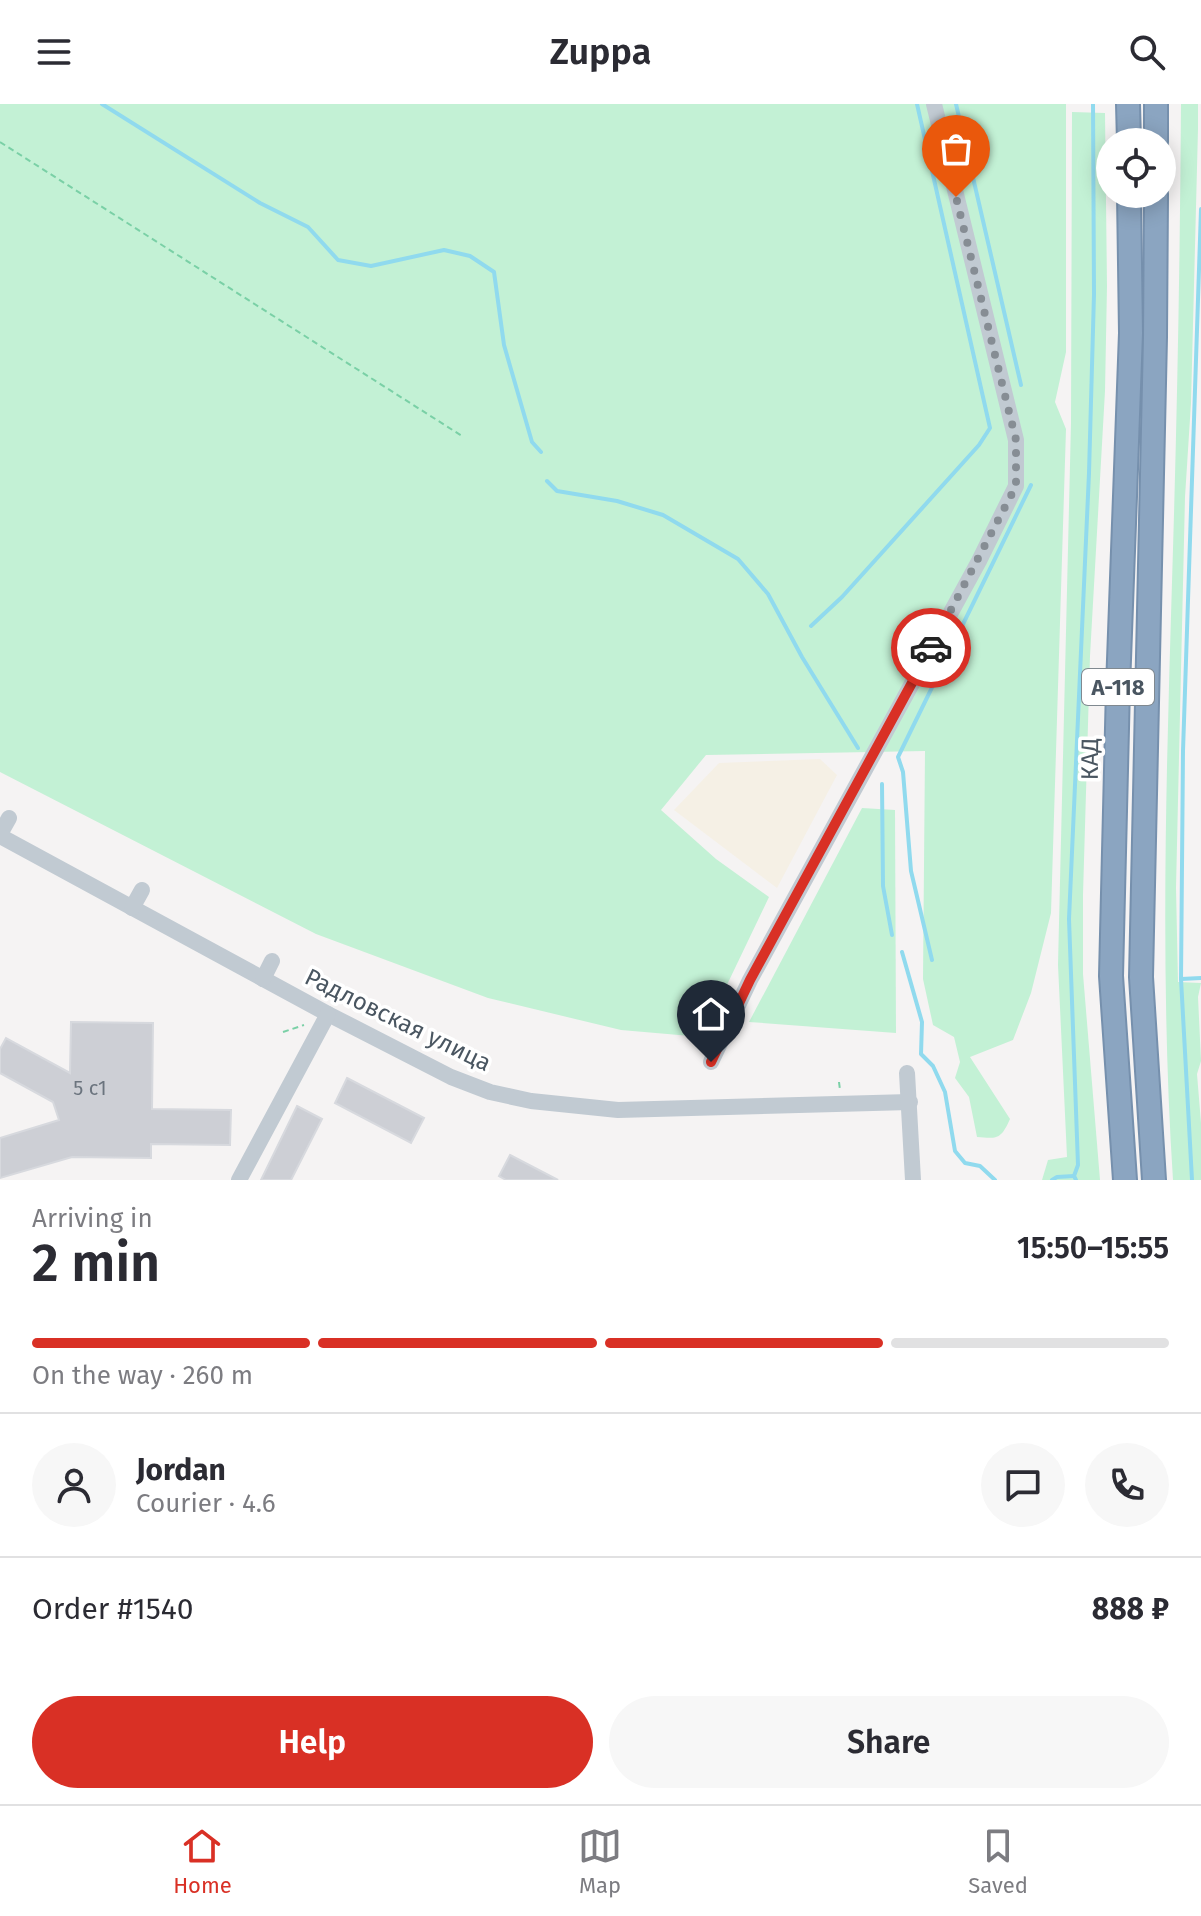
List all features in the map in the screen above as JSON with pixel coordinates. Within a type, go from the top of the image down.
[{"type":"highway","points":[[1128,104],[1129,128]]},
{"type":"highway","points":[[1156,104],[1156,128]]},
{"type":"highway","name":"КАД","points":[[1125,1180],[1111,976],[1131,333],[1129,208]]},
{"type":"highway","name":"А-118","points":[[1154,1180],[1141,977],[1156,208]]},
{"type":"street","points":[[711,1062],[750,980],[972,574],[1016,486],[1016,440],[934,104]]},
{"type":"street","points":[[0,835],[9,818]]},
{"type":"street","name":"Радловская улица","points":[[0,835],[328,1014],[451,1077],[490,1092],[531,1101],[618,1110],[910,1102]]},
{"type":"street","points":[[132,908],[142,890]]},
{"type":"street","points":[[263,979],[272,961]]},
{"type":"street","points":[[239,1180],[328,1014]]},
{"type":"street","points":[[907,1073],[913,1180]]},
{"type":"path","points":[[0,142],[462,436]]},
{"type":"path","points":[[283,1032],[310,1024]]},
{"type":"green space","points":[[0,104],[1066,104],[1066,352],[1055,402],[1066,429],[1051,913],[1031,993],[1013,1040],[970,1057],[1010,1119],[1001,1134],[977,1137],[969,1097],[955,1078],[960,1062],[954,1037],[933,1025],[923,979],[925,751],[706,755],[661,810],[716,859],[769,897],[702,1037],[621,1030],[488,998],[316,934],[0,772]]},
{"type":"green space","points":[[1181,104],[1198,104],[1198,129],[1176,888],[1178,982],[1201,983],[1198,997],[1201,1061],[1197,1074],[1201,1180],[1173,1180],[1165,955]]},
{"type":"green space","points":[[1072,112],[1105,113],[1105,128],[1096,128],[1096,208],[1106,208],[1107,286],[1105,391],[1090,656],[1083,895],[1083,974],[1100,1180],[1042,1180],[1048,1160],[1067,1157],[1058,965],[1071,423]]},
{"type":"green space","points":[[862,808],[895,810],[896,1033],[749,1022]]},
{"type":"sand","points":[[820,759],[837,775],[777,888],[674,810],[719,763]]},
{"type":"building","points":[[71,1022],[153,1023],[152,1109],[231,1110],[230,1145],[151,1144],[151,1158],[72,1157],[0,1178],[0,1138],[59,1120],[53,1102],[0,1073],[0,1049],[6,1038],[70,1073]]},
{"type":"building","points":[[347,1078],[424,1118],[411,1143],[335,1103]]},
{"type":"building","points":[[297,1106],[322,1119],[291,1180],[261,1180]]},
{"type":"building","points":[[510,1155],[558,1180],[506,1180],[499,1176]]},
{"type":"waterway","points":[[102,104],[260,203],[308,227],[338,260],[371,266],[444,250],[470,256],[494,272],[504,345],[532,442],[541,452]]},
{"type":"waterway","points":[[811,626],[842,597],[979,445],[990,428],[917,104]]},
{"type":"waterway","points":[[956,104],[1021,385]]},
{"type":"waterway","points":[[1076,1180],[1074,1176],[1078,1165],[1069,919],[1089,473],[1094,294],[1093,104]]},
{"type":"waterway","points":[[1192,1180],[1181,979],[1183,751],[1201,209]]},
{"type":"waterway","points":[[547,481],[557,491],[617,501],[663,515],[738,559],[768,594],[802,657],[858,748]]},
{"type":"waterway","points":[[932,960],[911,871],[903,772],[898,757],[1031,485]]},
{"type":"waterway","points":[[882,784],[883,886],[892,935]]},
{"type":"waterway","points":[[902,952],[922,1022],[921,1054],[933,1066],[945,1092],[955,1151],[965,1163],[980,1166],[995,1180]]},
{"type":"waterway","points":[[1181,979],[1201,978]]},
{"type":"waterway","points":[[1052,1180],[1074,1176]]},
{"type":"way so far","points":[[931,648],[1016,486],[1018,465],[1016,440],[956,197]]},
{"type":"route","points":[[711,1062],[750,980],[931,648]]}]
